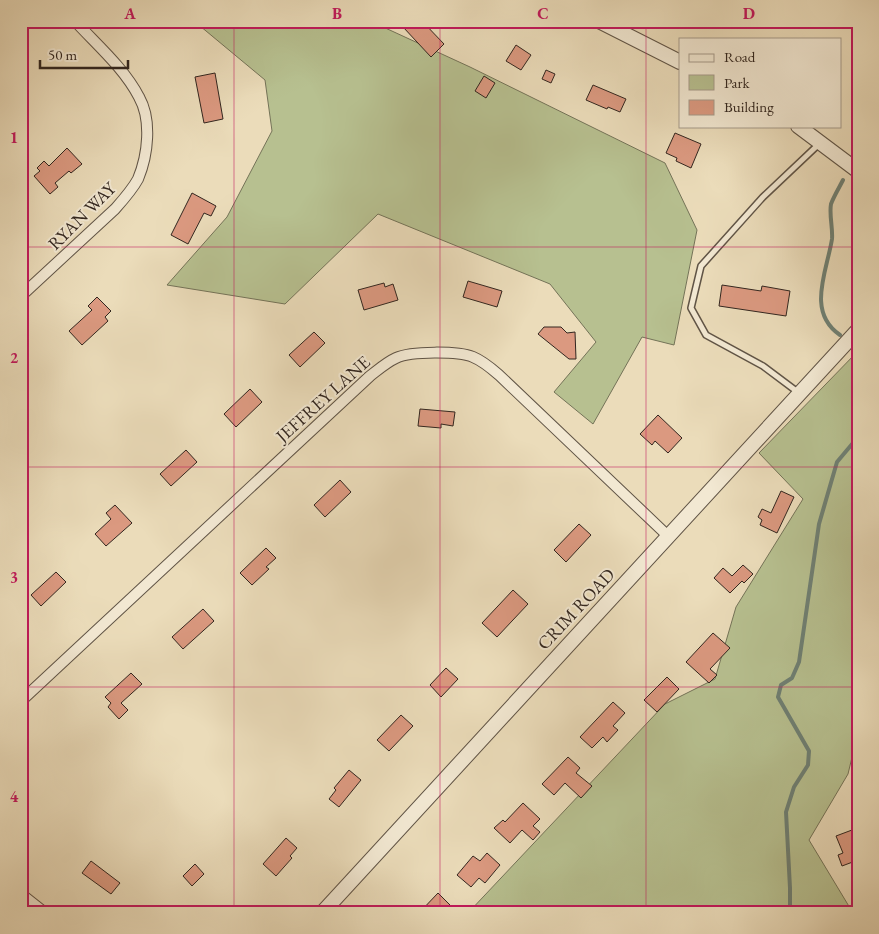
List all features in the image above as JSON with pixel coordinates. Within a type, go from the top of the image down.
[{"type":"street","name":"RYAN WAY","points":[[21,296],[115,210],[137,180],[144,156],[146,130],[140,99],[121,71],[75,21]]},
{"type":"street","points":[[599,21],[679,61]]},
{"type":"street","points":[[801,128],[858,171]]},
{"type":"street","name":"CRIM ROAD","points":[[322,913],[858,330]]},
{"type":"street","name":"JEFFREY LANE","points":[[21,701],[370,376],[386,364],[404,355],[459,353],[484,362],[668,536]]},
{"type":"street","points":[[21,894],[44,913]]},
{"type":"lane","points":[[799,394],[763,366],[706,335],[691,308],[701,266],[763,197],[821,143]]},
{"type":"green space","points":[[194,21],[376,21],[381,26],[470,67],[665,163],[697,230],[674,345],[642,337],[593,424],[554,392],[596,342],[550,284],[378,214],[285,304],[167,285],[227,217],[272,131],[265,80]]},
{"type":"green space","points":[[858,351],[858,732],[848,774],[809,840],[853,913],[468,913],[665,704],[715,679],[736,607],[803,499],[759,453]]},
{"type":"building","points":[[409,21],[422,21],[444,44],[431,57],[403,27]]},
{"type":"building","points":[[516,45],[531,55],[521,70],[506,61]]},
{"type":"building","points":[[546,70],[555,74],[551,83],[542,79]]},
{"type":"building","points":[[215,73],[223,119],[204,123],[195,77]]},
{"type":"building","points":[[484,76],[495,83],[486,98],[475,91]]},
{"type":"building","points":[[593,85],[626,99],[620,112],[586,100]]},
{"type":"building","points":[[675,133],[701,144],[691,168],[676,161],[677,158],[666,153]]},
{"type":"building","points":[[67,148],[82,164],[71,173],[69,171],[55,183],[58,187],[50,194],[34,176],[40,171],[37,168],[44,161],[49,166]]},
{"type":"building","points":[[192,193],[216,206],[211,216],[204,213],[188,244],[171,235]]},
{"type":"building","points":[[468,281],[502,291],[497,307],[463,297]]},
{"type":"building","points":[[384,283],[385,287],[393,284],[398,300],[364,310],[358,290]]},
{"type":"building","points":[[722,285],[761,291],[762,286],[790,291],[786,316],[719,306]]},
{"type":"building","points":[[97,297],[111,311],[105,317],[108,321],[82,345],[69,331],[92,310],[88,306]]},
{"type":"building","points":[[544,327],[561,327],[567,333],[575,332],[576,359],[569,359],[538,334]]},
{"type":"building","points":[[314,332],[325,343],[300,367],[289,355]]},
{"type":"building","points":[[250,389],[262,402],[236,427],[224,414]]},
{"type":"building","points":[[420,409],[455,412],[453,426],[441,424],[441,428],[418,426]]},
{"type":"building","points":[[658,415],[682,438],[668,453],[655,441],[652,445],[640,434]]},
{"type":"building","points":[[186,450],[197,462],[171,486],[160,474]]},
{"type":"building","points":[[340,480],[351,492],[325,517],[314,505]]},
{"type":"building","points":[[781,491],[794,497],[777,533],[760,525],[762,520],[758,517],[762,509],[771,513]]},
{"type":"building","points":[[115,505],[132,523],[106,546],[95,534],[111,519],[106,513]]},
{"type":"building","points":[[579,524],[591,535],[566,562],[554,550]]},
{"type":"building","points":[[266,548],[276,558],[266,567],[269,569],[252,585],[240,573]]},
{"type":"building","points":[[743,565],[753,574],[744,583],[742,581],[730,593],[714,578],[723,568],[732,576]]},
{"type":"building","points":[[56,572],[66,582],[41,606],[31,595]]},
{"type":"building","points":[[513,590],[528,604],[497,637],[482,623]]},
{"type":"building","points":[[203,609],[214,621],[183,649],[172,637]]},
{"type":"building","points":[[713,633],[730,648],[710,669],[717,675],[709,683],[686,662]]},
{"type":"building","points":[[446,668],[458,679],[441,697],[430,685]]},
{"type":"building","points":[[131,673],[142,684],[121,703],[128,710],[119,719],[108,707],[111,703],[105,697]]},
{"type":"building","points":[[667,677],[679,689],[657,712],[644,700]]},
{"type":"building","points":[[613,702],[625,713],[613,726],[618,730],[607,742],[603,737],[592,748],[580,737]]},
{"type":"building","points":[[401,715],[413,726],[389,751],[377,740]]},
{"type":"building","points":[[568,757],[580,768],[576,773],[592,786],[581,798],[565,783],[554,795],[542,784]]},
{"type":"building","points":[[349,770],[361,780],[339,807],[329,799],[336,790],[334,788]]},
{"type":"building","points":[[523,803],[540,819],[533,826],[540,832],[533,840],[522,830],[510,843],[494,828],[503,820],[505,822]]},
{"type":"building","points":[[852,830],[858,844],[858,860],[842,866],[838,855],[843,853],[836,836]]},
{"type":"building","points":[[286,838],[297,848],[290,856],[292,858],[276,876],[263,864]]},
{"type":"building","points":[[487,853],[500,865],[485,883],[479,878],[471,887],[457,875],[473,856],[480,861]]},
{"type":"building","points":[[91,861],[120,883],[111,894],[82,873]]},
{"type":"building","points":[[195,864],[204,874],[192,886],[183,876]]},
{"type":"building","points":[[438,893],[452,907],[447,913],[419,913]]},
{"type":"waterway","points":[[856,154],[858,150]]},
{"type":"waterway","points":[[840,335],[830,326],[824,315],[821,303],[821,290],[832,239],[831,204],[843,180]]},
{"type":"waterway","points":[[790,913],[786,812],[794,787],[808,765],[809,751],[778,697],[781,685],[792,678],[799,662],[819,524],[837,462],[858,437]]}]
